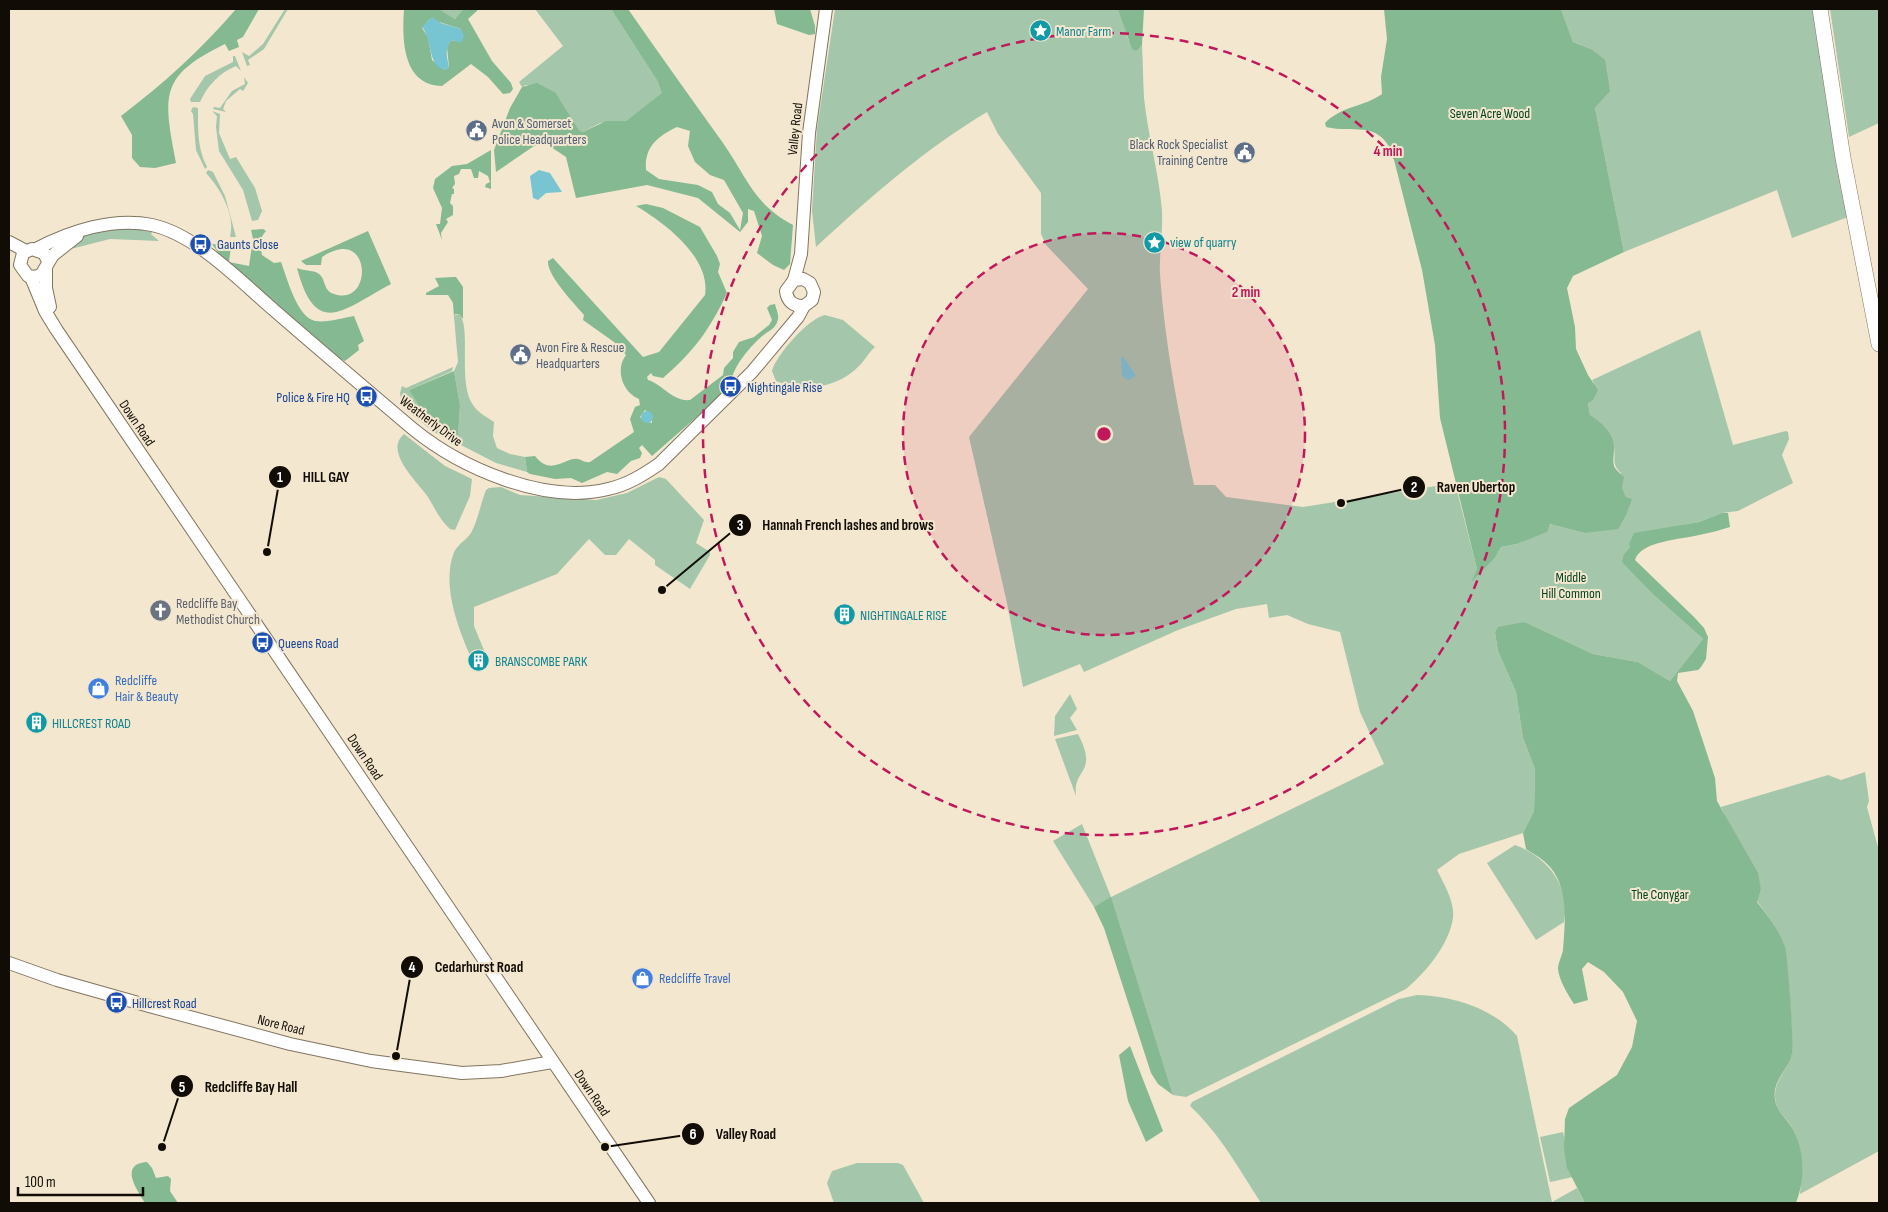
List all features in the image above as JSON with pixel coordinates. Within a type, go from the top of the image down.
[{"type":"main road","points":[[1820,9],[1828,71],[1879,344]]},
{"type":"street","name":"Valley Road","points":[[804,306],[812,300],[814,292],[801,280],[801,254],[809,133],[826,9]]},
{"type":"street","name":"Weatherly Drive","points":[[23,254],[63,236],[110,224],[157,226],[188,240],[221,265],[424,438],[472,466],[501,478],[541,489],[594,492],[620,486],[644,475],[659,464],[702,424],[752,372],[798,318],[804,306]]},
{"type":"street","name":"Weatherly Drive","points":[[47,266],[61,248],[85,231]]},
{"type":"street","name":"Down Road","points":[[9,242],[23,254],[44,252],[47,266],[46,292],[56,329]]},
{"type":"street","name":"Down Road","points":[[23,254],[22,271],[32,277],[45,311],[56,329],[649,1203]]},
{"type":"street","points":[[32,277],[42,275],[47,266]]},
{"type":"street","points":[[784,333],[788,299],[786,291],[801,280]]},
{"type":"street","points":[[788,299],[795,305],[804,306]]},
{"type":"street","name":"Nore Road","points":[[9,963],[56,980],[149,1006],[290,1044],[371,1061],[462,1073],[501,1072],[552,1062]]},
{"type":"green space","points":[[236,9],[259,9],[243,37],[237,40],[239,47],[229,51],[225,44],[203,56],[177,78],[171,90],[168,104],[169,120],[176,163],[155,168],[140,167],[132,158],[132,135],[121,116],[182,66]]},
{"type":"green space","points":[[285,9],[288,9],[264,49],[248,60],[250,65],[247,66],[242,52],[249,56],[263,44]]},
{"type":"green space","points":[[404,9],[439,9],[455,19],[463,9],[479,9],[468,19],[492,61],[511,83],[513,89],[510,93],[503,94],[488,77],[471,64],[442,86],[429,84],[419,78],[407,58],[403,34]],"holes":[[[430,19],[461,29],[456,41],[451,40],[447,47],[449,67],[445,70],[432,60],[428,37],[422,28]]]},
{"type":"green space","points":[[439,9],[463,9],[455,19]]},
{"type":"green space","points":[[535,9],[611,9],[658,82],[663,93],[626,121],[600,123],[583,132],[579,130],[556,93],[526,85],[522,87],[519,82],[563,46]]},
{"type":"green space","points":[[611,9],[628,9],[723,143],[752,189],[779,217],[793,225],[790,264],[784,270],[773,265],[757,253],[762,236],[754,211],[748,209],[748,222],[740,232],[698,198],[647,185],[576,198],[566,157],[548,145],[534,146],[496,172],[494,150],[510,108],[522,87],[537,83],[556,93],[579,130],[583,132],[606,121],[626,121],[662,93],[658,82]],"holes":[[[677,127],[690,131],[688,146],[695,162],[710,175],[724,180],[743,213],[740,230],[730,213],[718,204],[712,192],[698,185],[659,179],[646,170],[647,155],[658,138]]]},
{"type":"green space","points":[[774,9],[810,9],[815,26],[815,34],[809,35],[777,24]]},
{"type":"green space","name":"Middle Hill Common","points":[[835,9],[1118,9],[1121,11],[1128,39],[1137,51],[1142,45],[1144,98],[1162,211],[1160,275],[1165,328],[1178,407],[1194,485],[1215,485],[1226,497],[1303,507],[1455,483],[1477,569],[1472,580],[1495,558],[1501,547],[1517,544],[1546,532],[1550,524],[1584,533],[1626,497],[1622,489],[1621,473],[1615,464],[1614,447],[1611,438],[1590,415],[1588,403],[1594,383],[1592,380],[1700,330],[1733,445],[1788,432],[1789,439],[1782,455],[1793,483],[1738,511],[1722,513],[1699,522],[1634,534],[1630,547],[1624,554],[1656,597],[1703,639],[1670,681],[1638,662],[1593,654],[1525,622],[1495,633],[1498,651],[1516,692],[1523,738],[1535,769],[1534,811],[1523,833],[1459,854],[1437,870],[1451,899],[1453,918],[1451,928],[1442,948],[1421,975],[1406,989],[1186,1097],[1173,1095],[1111,898],[1094,907],[1053,841],[1082,824],[1111,897],[1384,764],[1360,712],[1340,632],[1308,624],[1287,615],[1269,618],[1267,604],[1236,609],[1178,630],[1084,672],[1080,664],[1023,687],[1007,603],[969,437],[1088,289],[1046,245],[1041,234],[1041,193],[998,134],[987,112],[964,126],[898,175],[816,247],[812,211],[817,129]]},
{"type":"green space","points":[[1118,9],[1144,9],[1142,45],[1137,51],[1132,49]]},
{"type":"green space","name":"Seven Acre Wood","points":[[1384,9],[1561,9],[1573,42],[1591,49],[1605,60],[1610,91],[1595,108],[1624,252],[1573,276],[1567,288],[1575,327],[1576,349],[1588,375],[1598,390],[1593,400],[1588,403],[1590,415],[1599,421],[1610,433],[1614,444],[1614,466],[1624,477],[1622,488],[1626,497],[1632,499],[1618,529],[1584,533],[1550,524],[1547,532],[1517,544],[1501,547],[1495,558],[1471,582],[1477,569],[1440,418],[1435,345],[1422,270],[1392,152],[1379,135],[1371,131],[1336,129],[1326,127],[1325,123],[1338,113],[1368,102],[1382,94],[1381,77],[1387,39]]},
{"type":"green space","points":[[1561,9],[1814,9],[1848,217],[1792,238],[1777,190],[1624,252],[1595,108],[1610,90],[1591,49],[1573,42]]},
{"type":"green space","points":[[1830,9],[1879,9],[1879,123],[1849,137]]},
{"type":"green space","points":[[233,56],[235,56],[241,71],[236,66],[224,72],[210,85],[200,102],[191,102],[190,99],[205,76],[233,62]]},
{"type":"green space","points":[[244,77],[248,83],[243,91],[240,89],[226,101],[223,109],[226,112],[213,109],[214,107],[220,108],[232,91],[245,84]]},
{"type":"green space","points":[[193,107],[198,108],[199,138],[201,152],[207,167],[205,169],[196,150],[193,114],[191,111]]},
{"type":"green space","points":[[212,111],[220,114],[219,133],[230,159],[236,157],[255,188],[262,211],[258,220],[252,221],[243,190],[219,151],[216,127],[217,116]]},
{"type":"green space","points":[[491,150],[491,189],[485,187],[490,182],[488,176],[479,171],[478,178],[474,178],[471,169],[461,169],[459,174],[454,176],[455,184],[452,188],[454,189],[454,194],[452,194],[450,203],[453,206],[453,215],[446,219],[448,222],[441,233],[442,240],[436,224],[440,224],[442,208],[433,188],[435,179],[452,166],[467,164]]},
{"type":"green space","points":[[208,170],[213,172],[225,196],[236,237],[230,237],[231,220],[229,211],[226,202],[206,173]]},
{"type":"green space","points":[[646,204],[663,208],[700,227],[717,256],[720,264],[718,272],[727,293],[714,319],[684,359],[663,378],[653,376],[651,373],[647,377],[648,380],[673,396],[690,400],[723,375],[724,368],[733,358],[733,352],[739,342],[754,337],[769,325],[772,320],[767,308],[770,305],[775,304],[778,315],[777,323],[745,354],[733,374],[731,387],[652,456],[642,445],[639,448],[642,453],[640,458],[631,461],[617,474],[607,472],[582,483],[571,478],[555,479],[530,474],[527,472],[525,457],[535,456],[541,462],[552,466],[573,459],[590,462],[634,432],[630,419],[635,407],[640,405],[639,399],[628,391],[622,380],[621,367],[626,355],[614,342],[583,320],[584,315],[556,282],[548,261],[553,258],[643,357],[659,352],[705,295],[705,281],[701,268],[684,243],[660,222],[636,206]],"holes":[[[645,410],[652,415],[652,423],[644,421],[640,417]]]},
{"type":"green space","points":[[126,226],[153,231],[151,234],[159,241],[110,239],[63,251],[84,236]]},
{"type":"green space","points":[[263,229],[266,231],[262,236],[261,242],[262,255],[274,263],[281,262],[298,305],[309,318],[315,321],[324,321],[354,316],[364,341],[358,345],[359,350],[345,361],[337,357],[226,264],[212,244],[231,246],[229,262],[249,266],[253,239],[251,230]]},
{"type":"green space","points":[[368,231],[391,284],[346,309],[334,312],[323,311],[313,305],[305,291],[297,268],[319,274],[330,292],[347,295],[356,289],[361,279],[362,268],[358,257],[351,250],[339,249],[322,257],[321,265],[306,265],[301,261]]},
{"type":"green space","points":[[456,277],[463,287],[463,319],[459,314],[455,314],[454,317],[453,303],[448,295],[426,295],[426,293],[439,286],[435,278]]},
{"type":"green space","points":[[459,314],[463,321],[468,395],[477,410],[494,422],[493,436],[497,448],[510,454],[525,457],[527,472],[496,463],[459,444],[453,443],[430,429],[402,406],[400,393],[402,386],[406,388],[453,367],[452,371],[409,390],[443,424],[458,434],[460,405],[454,371],[458,362],[454,317]]},
{"type":"green space","points":[[825,315],[843,320],[875,347],[851,373],[831,383],[820,386],[798,387],[776,381],[772,371],[786,347],[802,330]]},
{"type":"green space","points":[[454,371],[460,405],[458,435],[425,414],[409,390]]},
{"type":"green space","points":[[404,434],[445,466],[472,479],[470,496],[455,530],[450,529],[444,522],[400,458],[399,441]]},
{"type":"green space","points":[[659,477],[666,479],[704,520],[696,543],[710,552],[710,555],[690,589],[655,565],[655,560],[629,539],[616,555],[605,555],[589,539],[557,574],[474,607],[474,626],[486,655],[472,660],[457,622],[451,595],[450,568],[455,551],[472,531],[486,490],[501,487],[520,495],[596,500],[627,493]]},
{"type":"green space","name":"The Conygar","points":[[1722,513],[1728,513],[1730,527],[1653,545],[1639,554],[1635,560],[1694,617],[1704,628],[1708,637],[1706,659],[1701,667],[1698,670],[1678,673],[1677,681],[1693,711],[1715,778],[1717,801],[1758,873],[1761,890],[1757,902],[1776,929],[1785,947],[1788,967],[1792,1054],[1778,1080],[1775,1100],[1780,1112],[1793,1129],[1800,1147],[1802,1156],[1801,1185],[1796,1203],[1585,1203],[1567,1168],[1564,1148],[1565,1119],[1569,1108],[1617,1075],[1632,1047],[1637,1021],[1623,992],[1604,972],[1588,962],[1582,969],[1588,1000],[1574,1004],[1560,978],[1558,967],[1563,950],[1565,927],[1562,892],[1559,881],[1553,871],[1543,860],[1526,849],[1523,833],[1534,811],[1535,769],[1523,738],[1516,692],[1498,651],[1495,633],[1498,627],[1525,622],[1593,654],[1638,662],[1670,681],[1703,639],[1656,597],[1622,562],[1624,554],[1630,547],[1629,544],[1634,533],[1699,522]]},
{"type":"green space","points":[[1070,694],[1077,709],[1070,718],[1077,730],[1054,736],[1055,716]]},
{"type":"green space","points":[[1078,734],[1085,751],[1086,762],[1076,784],[1076,796],[1055,739]]},
{"type":"green space","points":[[1865,772],[1869,801],[1867,807],[1879,851],[1879,1151],[1800,1194],[1802,1168],[1799,1143],[1792,1127],[1777,1107],[1775,1098],[1779,1079],[1791,1059],[1792,1053],[1786,954],[1776,929],[1757,901],[1761,890],[1721,807],[1828,775],[1841,780]]},
{"type":"green space","points":[[1515,845],[1527,850],[1546,865],[1554,874],[1564,897],[1564,922],[1536,940],[1487,863]]},
{"type":"green space","points":[[1111,897],[1173,1095],[1158,1084],[1151,1073],[1104,928],[1094,907]]},
{"type":"green space","points":[[1417,995],[1444,998],[1472,1005],[1496,1018],[1517,1036],[1552,1202],[1577,1188],[1585,1203],[1261,1203],[1220,1140],[1190,1106],[1192,1102],[1399,999]]},
{"type":"green space","points":[[1130,1046],[1163,1131],[1146,1142],[1128,1101],[1119,1055]]},
{"type":"green space","points":[[1563,1132],[1573,1177],[1550,1182],[1540,1137]]},
{"type":"green space","points":[[147,1162],[156,1178],[168,1176],[171,1179],[170,1191],[178,1203],[145,1203],[135,1185],[132,1173],[133,1168],[138,1164]]},
{"type":"green space","points":[[857,1163],[898,1163],[903,1165],[924,1203],[834,1203],[827,1183],[832,1171]]},
{"type":"water","points":[[432,17],[441,23],[461,29],[464,36],[461,43],[452,40],[449,43],[447,52],[449,67],[445,70],[439,68],[435,63],[428,39],[422,27]]},
{"type":"water","points":[[539,170],[550,173],[562,192],[546,193],[538,200],[533,198],[530,176]]},
{"type":"water","points":[[1123,356],[1136,376],[1128,380],[1122,376],[1121,358]]},
{"type":"water","points":[[645,411],[649,411],[653,417],[649,423],[645,423],[641,419],[641,415]]},
{"type":"place","name":"Manor Farm","points":[[1040,31]]},
{"type":"place","name":"Avon & Somerset Police Headquarters","points":[[476,131]]},
{"type":"place","name":"Black Rock Specialist Training Centre","points":[[1244,152]]},
{"type":"place","name":"view of quarry","points":[[1154,242]]},
{"type":"place","name":"Gaunts Close","points":[[201,244]]},
{"type":"place","name":"Avon Fire & Rescue Headquarters","points":[[520,355]]},
{"type":"place","name":"Nightingale Rise","points":[[731,387]]},
{"type":"place","name":"Police & Fire HQ","points":[[366,397]]},
{"type":"place","name":"Raven Ubertop","points":[[1341,503]]},
{"type":"place","name":"HILL GAY","points":[[267,552]]},
{"type":"place","name":"Hannah French lashes and brows","points":[[662,590]]},
{"type":"place","name":"Redcliffe Bay Methodist Church","points":[[160,611]]},
{"type":"place","name":"NIGHTINGALE RISE","points":[[844,615]]},
{"type":"place","name":"Queens Road","points":[[262,643]]},
{"type":"place","name":"BRANSCOMBE PARK","points":[[479,661]]},
{"type":"place","name":"Redcliffe Hair & Beauty","points":[[99,688]]},
{"type":"place","name":"HILLCREST ROAD","points":[[36,723]]},
{"type":"place","name":"Redcliffe Travel","points":[[643,978]]},
{"type":"place","name":"Hillcrest Road","points":[[116,1003]]},
{"type":"place","name":"Cedarhurst Road","points":[[396,1056]]},
{"type":"place","name":"Redcliffe Bay Hall","points":[[162,1147]]},
{"type":"place","name":"Valley Road","points":[[605,1147]]}]
